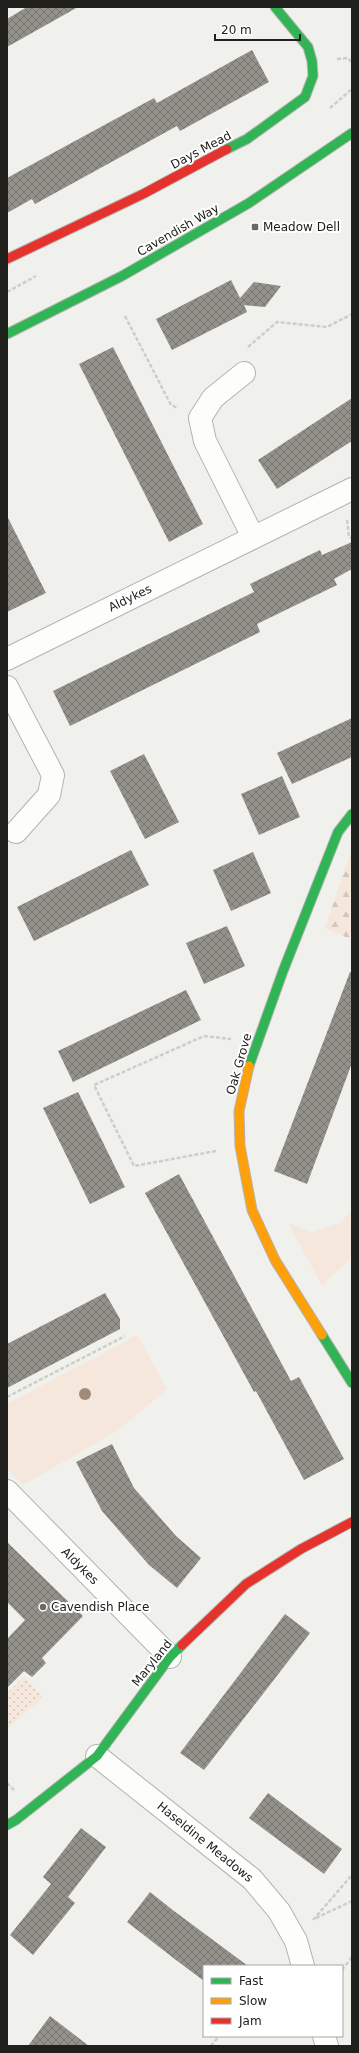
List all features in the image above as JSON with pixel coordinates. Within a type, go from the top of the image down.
[{"type":"street","name":"Days Mead","points":[[7,259],[143,194],[247,139],[305,97],[313,76],[312,61],[308,47],[275,7]]},
{"type":"street","name":"Cavendish Way","points":[[7,334],[122,276],[249,203],[352,133]]},
{"type":"street","points":[[244,373],[213,398],[200,418],[205,441],[253,537]]},
{"type":"street","name":"Aldykes","points":[[7,659],[352,489]]},
{"type":"street","points":[[7,688],[53,775],[49,795],[16,832]]},
{"type":"street","name":"Oak Grove","points":[[352,814],[338,832],[257,1043],[246,1075],[239,1111],[240,1146],[252,1210],[275,1260],[352,1383]]},
{"type":"street","name":"Aldykes","points":[[7,1491],[170,1657]]},
{"type":"street","name":"Maryland","points":[[7,1825],[16,1820],[97,1756],[170,1657],[246,1584],[301,1548],[352,1522]]},
{"type":"street","name":"Haseldine Meadows","points":[[97,1756],[252,1879],[279,1911],[296,1941],[302,1965]]},
{"type":"path","points":[[244,373],[248,347],[277,322],[327,327],[352,314]]},
{"type":"path","points":[[125,316],[171,405],[200,418]]},
{"type":"path","points":[[240,1146],[134,1166],[94,1085],[204,1036],[257,1043]]},
{"type":"path","points":[[7,1397],[125,1336]]},
{"type":"path","points":[[296,1941],[352,1875]]},
{"type":"path","points":[[315,1918],[352,1901]]},
{"type":"path","points":[[343,1969],[352,1957]]},
{"type":"path","points":[[211,2046],[218,2037]]},
{"type":"green space","points":[[352,848],[352,940],[325,928]]},
{"type":"green space","points":[[352,1210],[352,1258],[322,1285],[288,1223],[312,1232],[340,1223]]},
{"type":"green space","points":[[137,1335],[167,1389],[117,1431],[23,1485],[7,1469],[7,1404]]},
{"type":"green space","points":[[24,1677],[43,1697],[7,1729],[7,1693]]},
{"type":"building","points":[[27,7],[78,7],[7,47],[7,19]]},
{"type":"building","points":[[252,50],[269,82],[180,131],[177,126],[35,204],[32,199],[7,213],[7,178],[154,98],[157,103]]},
{"type":"building","points":[[231,280],[240,298],[254,282],[281,286],[265,307],[244,305],[247,312],[172,350],[156,319]]},
{"type":"building","points":[[113,347],[203,524],[169,542],[79,364]]},
{"type":"building","points":[[352,398],[352,441],[277,489],[258,460]]},
{"type":"building","points":[[7,516],[46,593],[7,612]]},
{"type":"building","points":[[352,542],[352,569],[334,579],[337,585],[257,624],[260,632],[70,726],[53,691],[254,592],[250,584],[320,550],[322,555]]},
{"type":"building","points":[[352,718],[352,757],[292,784],[277,753]]},
{"type":"building","points":[[144,754],[179,822],[145,839],[110,771]]},
{"type":"building","points":[[282,776],[300,817],[259,835],[241,794]]},
{"type":"building","points":[[131,850],[149,885],[34,941],[17,907]]},
{"type":"building","points":[[253,852],[271,893],[231,911],[213,870]]},
{"type":"building","points":[[227,926],[245,966],[204,984],[186,943]]},
{"type":"building","points":[[350,972],[352,972],[352,1063],[307,1184],[274,1171]]},
{"type":"building","points":[[186,990],[201,1020],[73,1082],[58,1051]]},
{"type":"building","points":[[78,1092],[125,1187],[90,1204],[43,1108]]},
{"type":"building","points":[[179,1174],[291,1381],[299,1377],[344,1459],[304,1480],[145,1193]]},
{"type":"building","points":[[105,1293],[120,1319],[120,1329],[7,1388],[7,1344]]},
{"type":"building","points":[[112,1444],[134,1488],[176,1536],[201,1558],[177,1588],[149,1565],[102,1511],[76,1462]]},
{"type":"building","name":"Cavendish Place","points":[[7,1542],[83,1616],[42,1658],[46,1663],[32,1677],[24,1671],[7,1688],[7,1639],[25,1620],[7,1602]]},
{"type":"building","points":[[285,1614],[310,1633],[204,1770],[180,1753]]},
{"type":"building","points":[[268,1793],[342,1849],[324,1874],[249,1818]]},
{"type":"building","points":[[81,1828],[106,1847],[68,1897],[75,1903],[33,1955],[10,1935],[51,1884],[43,1877]]},
{"type":"building","points":[[150,1892],[247,1965],[203,1965],[203,1980],[127,1922]]},
{"type":"building","points":[[50,2016],[89,2046],[28,2046]]},
{"type":"traffic: fast","points":[[227,149],[247,139],[305,97],[313,76],[312,61],[308,47],[275,7]]},
{"type":"traffic: fast","points":[[7,334],[122,276],[249,203],[352,133]]},
{"type":"traffic: fast","points":[[249,1066],[283,971],[338,832],[352,814]]},
{"type":"traffic: fast","points":[[322,1335],[352,1383]]},
{"type":"traffic: fast","points":[[7,1825],[16,1820],[97,1756],[170,1657],[182,1645]]},
{"type":"traffic: slow","points":[[249,1066],[239,1111],[240,1146],[252,1210],[275,1260],[322,1335]]},
{"type":"traffic: jam","points":[[7,259],[143,194],[227,149]]},
{"type":"traffic: jam","points":[[182,1645],[246,1584],[301,1549],[352,1522]]},
{"type":"place","name":"Meadow Dell","points":[[255,227]]},
{"type":"place","name":"Cavendish Place","points":[[43,1607]]}]
